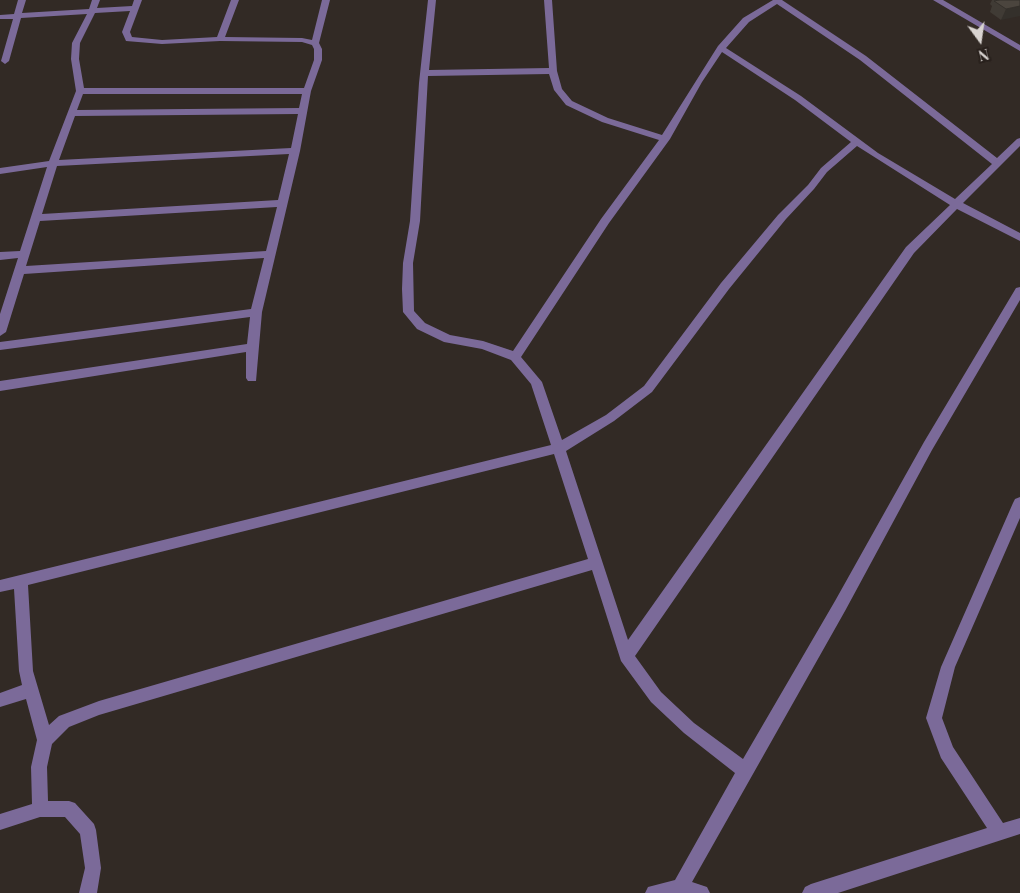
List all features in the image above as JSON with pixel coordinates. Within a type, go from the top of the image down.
[{"type":"street","points":[[5,61],[22,0]]},
{"type":"street","points":[[0,332],[53,163],[80,91],[75,59],[76,43],[96,0]]},
{"type":"street","points":[[220,39],[235,0]]},
{"type":"street","points":[[252,378],[252,347],[256,312],[296,151],[302,111],[318,60],[318,49],[315,43],[326,0]]},
{"type":"street","points":[[432,0],[424,73],[415,221],[406,289],[409,312],[421,326],[448,339],[483,345],[515,356],[536,382],[560,448],[626,656],[656,697],[690,728],[745,771]]},
{"type":"street","points":[[548,0],[553,71],[558,90],[569,103],[605,120],[665,138]]},
{"type":"street","points":[[515,356],[605,221],[638,178],[665,138],[698,82],[721,48],[746,20],[777,0],[863,58],[997,163]]},
{"type":"street","points":[[937,0],[1020,48]]},
{"type":"street","points":[[0,17],[92,11],[136,4],[126,32],[129,39],[162,42],[220,39],[292,40],[315,43]]},
{"type":"street","points":[[721,48],[798,98],[856,142],[956,204],[1020,238]]},
{"type":"street","points":[[424,73],[553,71]]},
{"type":"street","points":[[80,91],[307,91]]},
{"type":"street","points":[[73,113],[302,111]]},
{"type":"street","points":[[626,656],[910,250],[1020,140]]},
{"type":"street","points":[[0,586],[560,448],[610,418],[648,390],[725,286],[782,217],[811,187],[824,170],[856,142]]},
{"type":"street","points":[[0,171],[53,163],[296,151]]},
{"type":"street","points":[[36,218],[282,203]]},
{"type":"street","points":[[0,256],[25,254]]},
{"type":"street","points":[[21,270],[270,254]]},
{"type":"street","points":[[678,890],[840,606],[928,446],[1020,291]]},
{"type":"street","points":[[0,346],[256,312]]},
{"type":"street","points":[[0,386],[252,347]]},
{"type":"street","points":[[999,832],[946,752],[934,718],[948,667],[1020,502]]},
{"type":"street","points":[[45,740],[64,721],[99,708],[597,562]]},
{"type":"street","points":[[20,581],[26,671],[45,740],[39,767],[40,809]]},
{"type":"street","points":[[0,700],[31,690]]},
{"type":"street","points":[[0,822],[40,809],[69,809],[88,830],[94,868],[88,893]]},
{"type":"street","points":[[811,893],[1020,826]]},
{"type":"street","points":[[654,893],[678,890],[701,893]]},
{"type":"building","points":[[1020,0],[1020,6],[1006,9],[994,1]]}]
